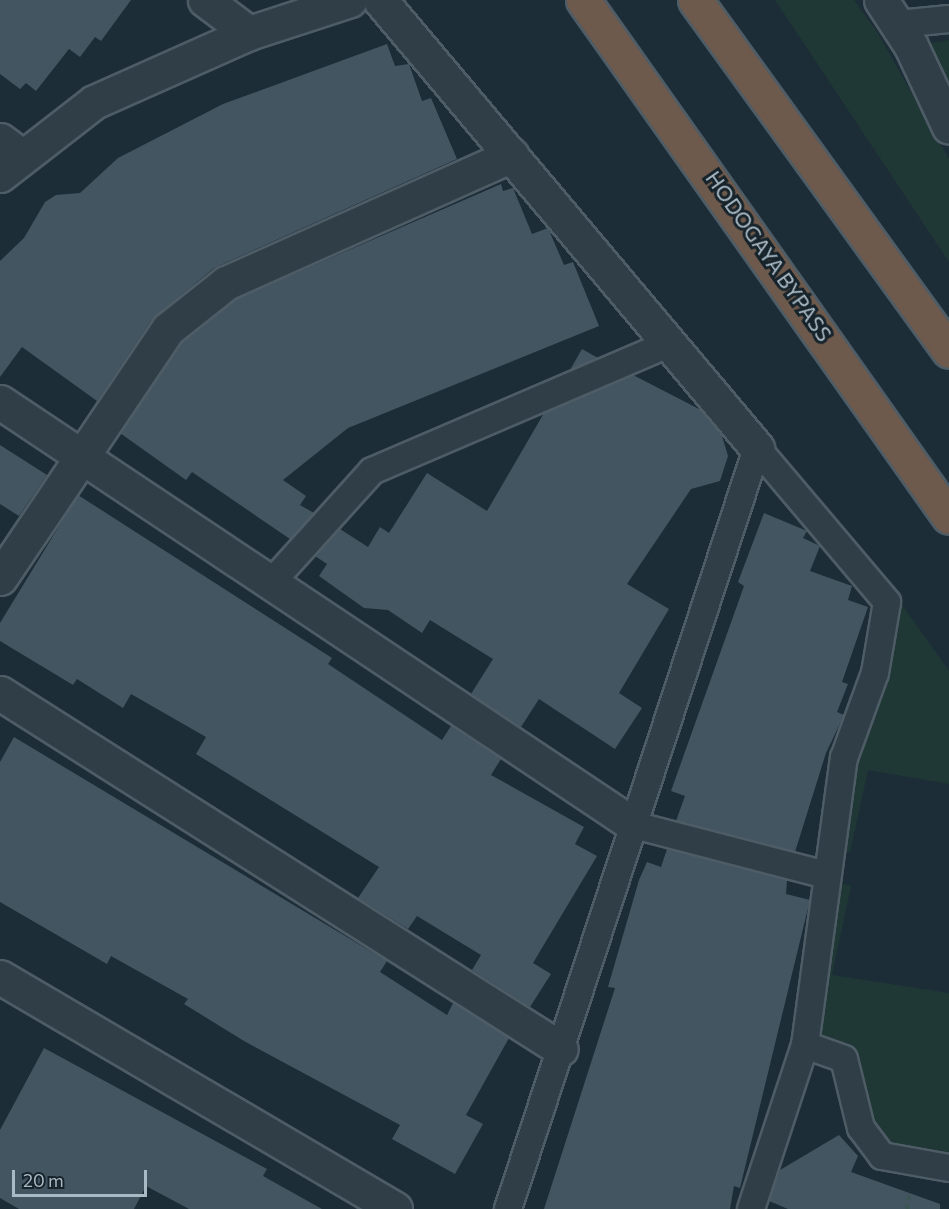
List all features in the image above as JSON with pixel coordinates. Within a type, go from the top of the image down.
[{"type":"highway","name":"HODOGAYA BYPASS","points":[[583,0],[949,517]]},
{"type":"highway","points":[[695,0],[949,351]]},
{"type":"street","points":[[205,0],[249,33]]},
{"type":"street","points":[[6,157],[94,102],[249,33],[350,0]]},
{"type":"street","points":[[380,0],[757,448]]},
{"type":"street","points":[[889,12],[949,127]]},
{"type":"street","points":[[0,578],[78,455],[168,329],[226,283],[512,155]]},
{"type":"street","points":[[0,402],[634,825]]},
{"type":"street","points":[[0,693],[561,1049]]},
{"type":"street","points":[[0,977],[395,1209]]},
{"type":"lane","points":[[889,12],[949,18]]},
{"type":"lane","points":[[270,584],[372,471],[668,344]]},
{"type":"lane","points":[[508,1209],[757,448]]},
{"type":"lane","points":[[751,1209],[805,1045],[826,875],[844,758],[876,672],[887,602],[757,448]]},
{"type":"lane","points":[[634,825],[826,875]]},
{"type":"lane","points":[[805,1045],[844,1059],[861,1128],[882,1156],[949,1168]]},
{"type":"green space","points":[[775,0],[854,0],[876,30],[949,159],[949,262]]},
{"type":"green space","points":[[949,40],[949,95],[926,44]]},
{"type":"green space","points":[[900,602],[949,671],[949,784],[868,770],[850,852],[835,848],[848,767],[887,680]]},
{"type":"green space","points":[[837,882],[851,886],[832,975],[949,993],[949,1153],[864,1139],[844,1112],[829,1045],[808,1033]]},
{"type":"building","points":[[0,0],[131,0],[101,41],[95,37],[80,57],[69,49],[36,91],[26,83],[20,89],[0,74]]},
{"type":"building","points":[[387,44],[395,66],[409,64],[422,101],[431,98],[457,159],[214,268],[153,318],[97,401],[22,347],[0,377],[0,261],[24,238],[45,202],[56,195],[80,193],[118,158],[223,104]]},
{"type":"building","points":[[501,184],[503,191],[513,188],[532,234],[548,228],[564,265],[573,262],[599,326],[348,428],[283,480],[306,496],[300,505],[314,513],[290,539],[192,472],[186,480],[120,433],[182,342],[236,299]]},
{"type":"building","points":[[582,349],[598,358],[570,370]]},
{"type":"building","points":[[633,375],[701,410],[722,436],[728,456],[720,481],[691,489],[627,584],[669,609],[619,693],[642,708],[615,749],[539,699],[521,727],[471,694],[493,659],[430,620],[422,633],[388,610],[364,608],[319,576],[327,564],[315,556],[340,529],[368,547],[380,527],[389,533],[427,473],[487,511],[544,413]]},
{"type":"building","points":[[0,445],[47,475],[19,516],[0,504]]},
{"type":"building","points":[[78,495],[332,658],[328,664],[442,740],[451,726],[501,759],[491,775],[584,827],[575,844],[597,856],[533,963],[551,974],[530,1007],[472,970],[481,955],[417,916],[408,929],[358,898],[379,867],[196,754],[206,737],[131,694],[123,708],[77,679],[73,685],[0,641],[0,623]]},
{"type":"building","points":[[764,513],[807,531],[803,538],[820,546],[810,571],[852,586],[848,600],[868,607],[842,682],[848,684],[837,712],[844,715],[826,753],[795,852],[676,821],[685,796],[671,791],[744,586],[738,582]]},
{"type":"building","points":[[14,737],[387,961],[380,972],[447,1015],[453,1003],[509,1038],[466,1115],[483,1124],[455,1174],[392,1139],[400,1125],[244,1041],[184,1004],[188,999],[111,956],[107,964],[0,902],[0,762]]},
{"type":"building","points":[[667,849],[787,880],[786,894],[810,900],[740,1188],[734,1186],[730,1209],[544,1209],[615,988],[608,987],[639,880],[647,862],[661,867]]},
{"type":"building","points":[[44,1048],[267,1169],[263,1176],[322,1209],[189,1209],[146,1186],[134,1209],[19,1209],[0,1198],[0,1130]]},
{"type":"building","points":[[839,1135],[858,1156],[851,1172],[940,1204],[940,1209],[788,1209],[769,1201],[780,1170]]}]
